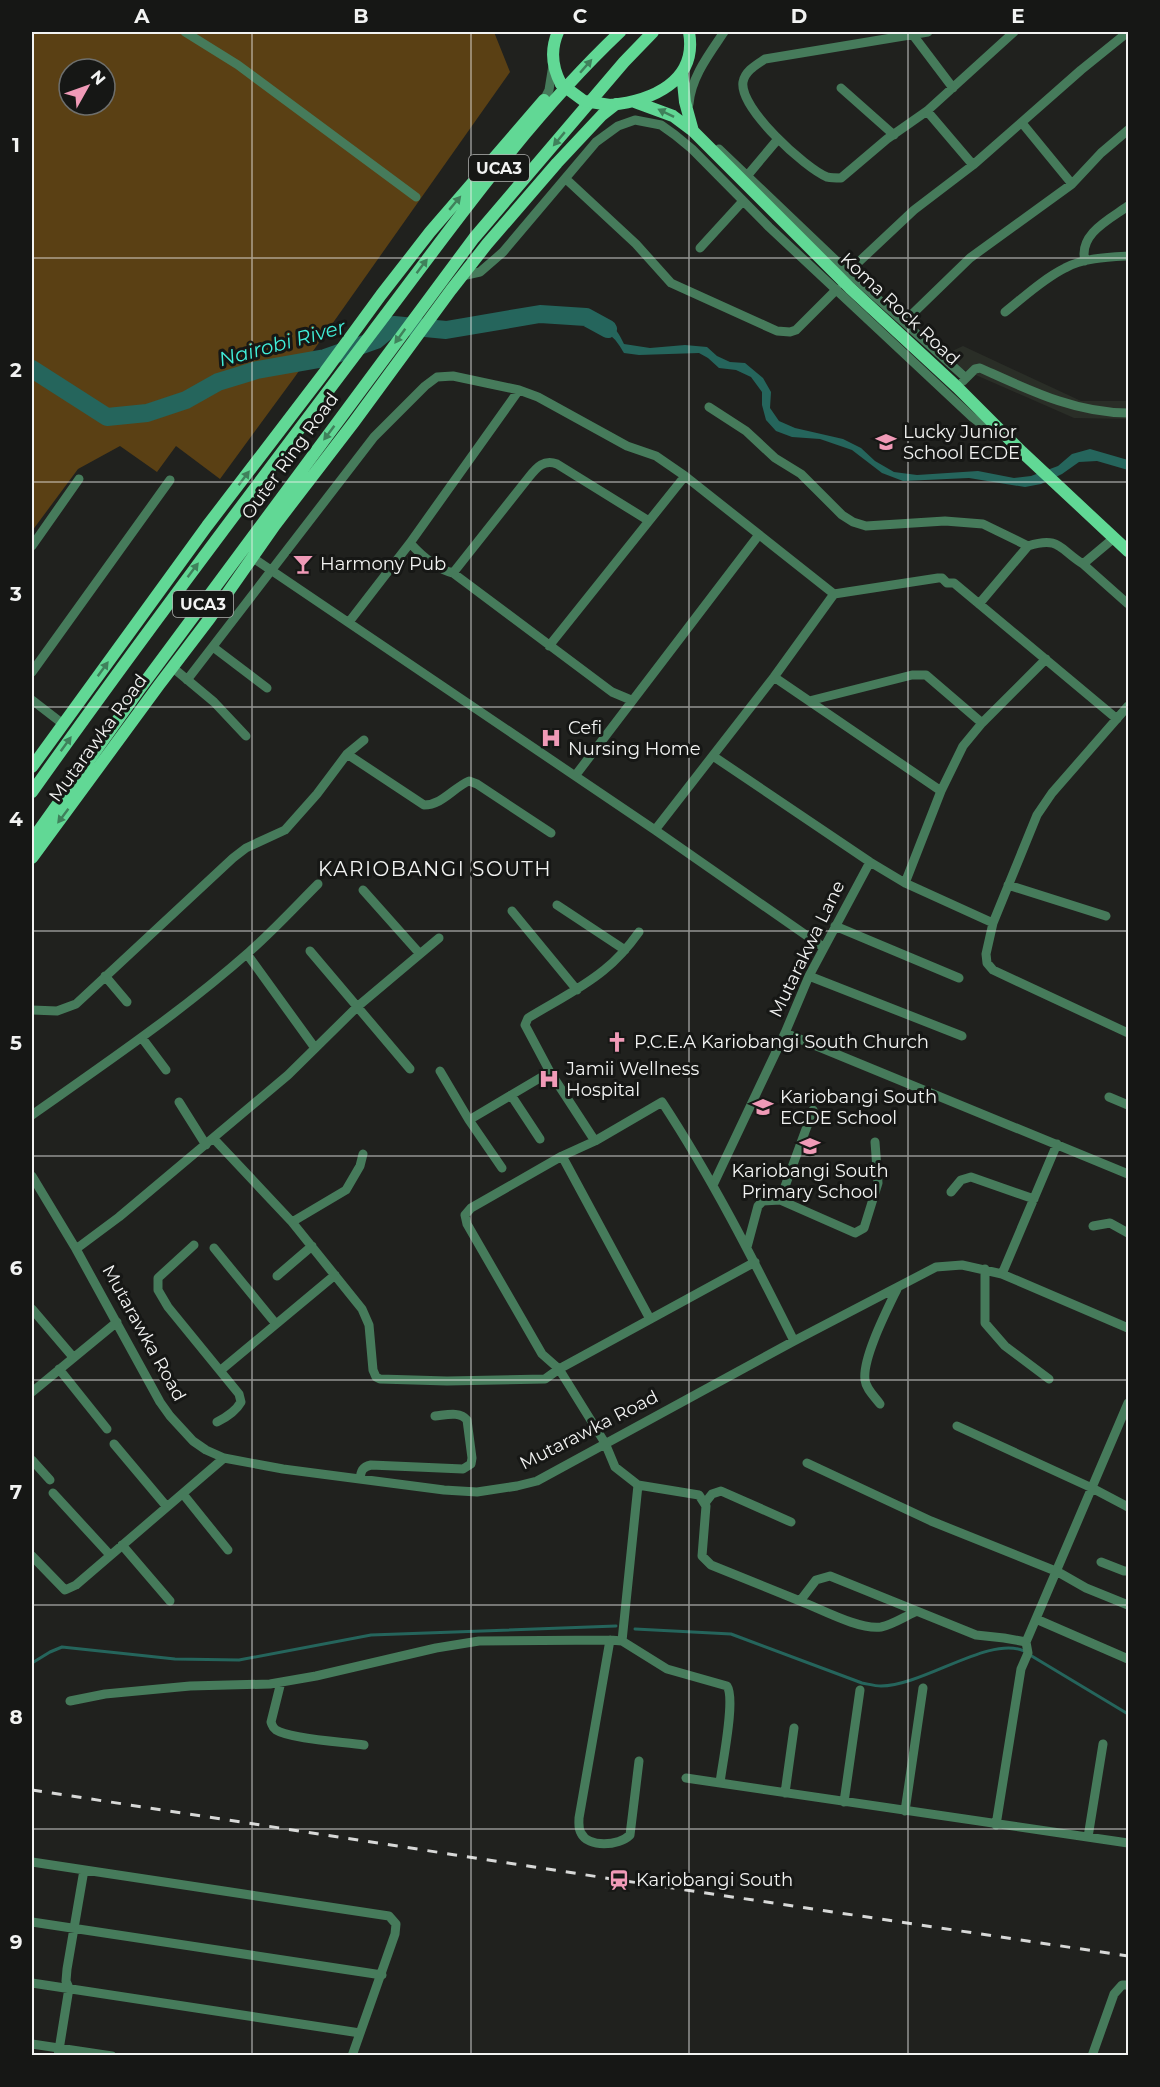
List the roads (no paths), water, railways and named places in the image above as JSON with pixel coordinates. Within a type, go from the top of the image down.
[{"type":"main road","points":[[549,32],[553,60],[561,84],[584,101],[613,105],[635,102],[673,82],[682,72],[690,54],[689,32]]},
{"type":"main road","name":"Outer Ring Road","points":[[553,60],[558,32]]},
{"type":"main road","name":"Outer Ring Road","points":[[32,792],[239,507],[449,230],[531,129],[596,54],[620,32]]},
{"type":"main road","name":"Outer Ring Road","points":[[32,840],[139,690],[424,303],[474,238],[624,62],[653,32]]},
{"type":"main road","name":"Koma Rock Road","points":[[682,72],[685,102],[693,131],[850,288],[961,382],[994,425],[1128,551]]},
{"type":"main road","name":"Outer Ring Road","points":[[32,767],[227,500],[366,315],[430,232],[543,100]]},
{"type":"main road","points":[[635,102],[673,116],[693,131]]},
{"type":"main road","name":"UCA3","points":[[462,276],[557,163],[613,105]]},
{"type":"main road","name":"Outer Ring Road","points":[[172,667],[210,618],[288,507],[462,276]]},
{"type":"main road","points":[[348,408],[379,389]]},
{"type":"main road","points":[[227,500],[239,507]]},
{"type":"main road","points":[[172,667],[190,622]]},
{"type":"main road","name":"Mutarawka Road","points":[[32,858],[172,667]]},
{"type":"street","points":[[185,32],[256,78],[416,197]]},
{"type":"street","points":[[724,32],[691,89],[689,104],[691,116],[703,133],[848,272],[904,322],[961,382],[975,369],[980,368],[1064,403],[1089,410],[1128,413]]},
{"type":"street","points":[[928,32],[772,57],[756,65],[746,76],[743,84],[744,95],[778,139],[800,160],[819,172],[833,178],[841,178],[927,111],[1014,32]]},
{"type":"street","points":[[848,272],[914,210],[973,165],[1128,32]]},
{"type":"street","points":[[913,35],[952,88]]},
{"type":"street","name":"Outer Ring Road","points":[[543,100],[549,90],[553,60]]},
{"type":"street","points":[[841,88],[894,135]]},
{"type":"street","points":[[927,111],[973,165]]},
{"type":"street","points":[[462,276],[487,268],[596,142],[609,131],[635,120],[661,125],[692,149],[977,421],[985,425],[994,425]]},
{"type":"street","points":[[1022,123],[1072,184]]},
{"type":"street","points":[[904,322],[970,258],[1072,184],[1101,153],[1128,130]]},
{"type":"street","points":[[747,176],[778,139]]},
{"type":"street","points":[[566,179],[636,244],[671,283],[777,331],[796,330],[837,289]]},
{"type":"street","points":[[700,249],[744,201]]},
{"type":"street","points":[[1085,261],[1083,248],[1093,232],[1128,206]]},
{"type":"street","points":[[1005,312],[1067,266],[1085,261],[1128,256]]},
{"type":"street","points":[[187,680],[374,437],[437,377],[453,376],[519,390],[538,397],[627,446],[656,456],[685,476],[834,594]]},
{"type":"street","points":[[349,622],[410,543],[519,390]]},
{"type":"street","points":[[710,407],[746,431],[769,454],[801,474],[842,515],[853,522],[866,526],[945,521],[983,524],[1028,546]]},
{"type":"street","points":[[453,573],[529,477],[541,464],[547,462],[557,464],[649,521]]},
{"type":"street","points":[[549,646],[685,476]]},
{"type":"street","points":[[32,546],[79,479]]},
{"type":"street","points":[[32,672],[170,480]]},
{"type":"street","points":[[575,776],[758,536]]},
{"type":"street","points":[[1083,564],[1114,538]]},
{"type":"street","points":[[979,604],[1028,546],[1045,541],[1067,550],[1072,557],[1128,604]]},
{"type":"street","points":[[410,543],[429,561],[446,572],[453,573],[612,692],[631,700]]},
{"type":"street","points":[[253,558],[656,830],[823,947]]},
{"type":"street","points":[[656,830],[774,677],[834,594],[938,578],[942,578],[947,583],[954,583],[1117,719]]},
{"type":"street","points":[[213,647],[267,688]]},
{"type":"street","points":[[905,883],[941,791],[963,746],[982,723],[1046,659]]},
{"type":"street","points":[[172,667],[214,702],[246,736]]},
{"type":"street","points":[[809,701],[912,675],[926,675],[982,723]]},
{"type":"street","points":[[774,677],[941,791]]},
{"type":"street","points":[[32,700],[63,724]]},
{"type":"street","points":[[1128,706],[1043,804],[993,923],[986,954],[987,963],[993,970],[1128,1034]]},
{"type":"street","points":[[32,1010],[57,1011],[69,1008],[233,858],[246,848],[285,830],[317,794],[347,754],[364,740]]},
{"type":"street","points":[[347,754],[424,805],[438,802],[461,784],[469,781],[551,833]]},
{"type":"street","points":[[713,756],[905,883],[993,923]]},
{"type":"street","name":"Mutarakwa Lane","points":[[713,1185],[823,947],[870,862]]},
{"type":"street","points":[[32,1115],[142,1038],[247,954],[318,884]]},
{"type":"street","points":[[1008,885],[1106,916]]},
{"type":"street","points":[[363,890],[420,954]]},
{"type":"street","points":[[557,905],[625,950]]},
{"type":"street","points":[[512,911],[577,990]]},
{"type":"street","points":[[835,926],[960,978]]},
{"type":"street","points":[[595,1141],[550,1072],[526,1029],[526,1021],[605,970],[639,932]]},
{"type":"street","points":[[76,1250],[210,1142],[288,1075],[357,1007],[439,938]]},
{"type":"street","points":[[310,951],[410,1070]]},
{"type":"street","points":[[247,954],[315,1048]]},
{"type":"street","points":[[105,976],[127,1002]]},
{"type":"street","points":[[809,976],[962,1036]]},
{"type":"street","points":[[784,1033],[1128,1174]]},
{"type":"street","points":[[142,1038],[166,1070]]},
{"type":"street","points":[[440,1071],[469,1120],[502,1168]]},
{"type":"street","points":[[469,1120],[550,1072]]},
{"type":"street","points":[[511,1095],[540,1139]]},
{"type":"street","points":[[1109,1097],[1128,1105]]},
{"type":"street","points":[[179,1102],[210,1142],[292,1222],[366,1316],[369,1325],[373,1371],[380,1379],[545,1380],[558,1369],[755,1262]]},
{"type":"street","points":[[705,1503],[699,1495],[638,1485],[615,1467],[605,1443],[558,1369],[542,1354],[467,1224],[465,1215],[471,1208],[662,1102],[713,1185],[794,1341]]},
{"type":"street","points":[[780,1200],[813,1110]]},
{"type":"street","points":[[747,1247],[760,1202],[780,1200],[850,1231],[860,1232],[864,1228],[877,1190],[875,1142]]},
{"type":"street","points":[[1002,1274],[1057,1144]]},
{"type":"street","points":[[292,1222],[346,1190],[360,1166],[363,1154]]},
{"type":"street","points":[[562,1156],[650,1319]]},
{"type":"street","name":"Mutarawka Road","points":[[32,1176],[170,1416],[206,1450],[224,1458],[283,1469],[444,1490],[477,1492],[537,1481],[794,1341],[936,1267],[953,1264],[1002,1274],[1128,1328]]},
{"type":"street","points":[[951,1192],[961,1180],[971,1178],[1034,1199]]},
{"type":"street","points":[[1093,1226],[1110,1223],[1128,1233]]},
{"type":"street","points":[[194,1245],[158,1278],[158,1290],[168,1306],[232,1383],[241,1402],[226,1418],[217,1422]]},
{"type":"street","points":[[277,1276],[312,1246]]},
{"type":"street","points":[[214,1248],[276,1324]]},
{"type":"street","points":[[985,1269],[985,1323],[1005,1346],[1048,1378]]},
{"type":"street","points":[[221,1370],[335,1275]]},
{"type":"street","points":[[880,1404],[867,1387],[865,1372],[868,1359],[898,1287]]},
{"type":"street","points":[[32,1309],[73,1357]]},
{"type":"street","points":[[32,1392],[117,1322]]},
{"type":"street","points":[[59,1369],[107,1430]]},
{"type":"street","points":[[996,1825],[1021,1670],[1028,1653],[1026,1642],[1058,1572],[1128,1403]]},
{"type":"street","points":[[360,1479],[361,1471],[365,1466],[371,1465],[463,1469],[471,1464],[469,1430],[465,1417],[461,1414],[435,1416]]},
{"type":"street","points":[[957,1426],[1128,1507]]},
{"type":"street","points":[[114,1444],[167,1507]]},
{"type":"street","points":[[32,1556],[65,1590],[76,1584],[224,1458]]},
{"type":"street","points":[[32,1460],[50,1480]]},
{"type":"street","points":[[807,1463],[931,1521],[1058,1572],[1086,1588],[1128,1605]]},
{"type":"street","points":[[622,1641],[638,1485]]},
{"type":"street","points":[[791,1522],[721,1491],[712,1494],[705,1503],[703,1559],[711,1565],[872,1628],[884,1627],[915,1612]]},
{"type":"street","points":[[53,1493],[110,1555]]},
{"type":"street","points":[[183,1494],[228,1550]]},
{"type":"street","points":[[122,1545],[170,1600]]},
{"type":"street","points":[[1101,1562],[1128,1571]]},
{"type":"street","points":[[800,1601],[816,1580],[830,1576],[976,1635],[1026,1642]]},
{"type":"street","points":[[1036,1619],[1128,1659]]},
{"type":"street","points":[[610,1640],[579,1818],[579,1829],[586,1840],[615,1844],[624,1841],[630,1835],[639,1761]]},
{"type":"street","points":[[70,1701],[105,1694],[190,1686],[281,1682],[456,1644],[480,1641],[622,1641],[667,1669],[727,1686],[730,1690],[731,1705],[720,1783]]},
{"type":"street","points":[[281,1682],[273,1712],[273,1728],[289,1735],[363,1745]]},
{"type":"street","points":[[905,1811],[923,1688]]},
{"type":"street","points":[[844,1802],[861,1690]]},
{"type":"street","points":[[785,1793],[794,1728]]},
{"type":"street","points":[[1088,1838],[1103,1744]]},
{"type":"street","points":[[686,1778],[1128,1843]]},
{"type":"street","points":[[32,1862],[389,1916],[396,1924],[382,1975],[352,2055]]},
{"type":"street","points":[[59,2052],[69,1988],[66,1981],[66,1969],[84,1870]]},
{"type":"street","points":[[32,1922],[382,1975]]},
{"type":"street","points":[[32,1983],[360,2033]]},
{"type":"street","points":[[1092,2055],[1116,1990],[1122,1985],[1128,1985]]},
{"type":"street","points":[[32,2044],[59,2052],[112,2055]]},
{"type":"water","points":[[586,317],[610,324],[624,344],[650,348],[685,345],[707,347],[717,356],[730,362],[745,363],[763,378],[771,392],[770,408],[779,421],[795,428],[843,439],[861,448],[875,461],[894,472],[917,475],[978,471],[1014,478],[1031,476],[1058,466],[1072,454],[1090,449],[1128,460],[1128,470],[1097,461],[1079,462],[1062,474],[1041,484],[1025,487],[969,478],[903,481],[882,473],[852,450],[820,439],[792,437],[776,431],[766,420],[762,405],[762,392],[751,377],[736,370],[719,368],[699,353],[639,355],[624,353],[612,337],[604,332],[593,330]]},
{"type":"waterway","name":"Nairobi River","points":[[32,369],[107,417],[147,413],[186,400],[218,382],[257,370],[325,358],[376,340],[394,325],[446,330],[540,314],[586,317],[608,329]]},
{"type":"waterway","points":[[32,1663],[62,1647],[175,1659],[239,1660],[371,1635],[616,1626]]},
{"type":"waterway","points":[[635,1629],[731,1634],[862,1683],[879,1686],[898,1684],[993,1650],[1010,1648],[1024,1651]]},
{"type":"waterway","points":[[1030,1655],[1128,1714]]},
{"type":"railway","points":[[32,1790],[1128,1956]]},
{"type":"place","name":"Lucky Junior School ECDE","points":[[886,442]]},
{"type":"place","name":"Harmony Pub","points":[[303,564]]},
{"type":"place","name":"Cefi Nursing Home","points":[[551,738]]},
{"type":"place","name":"P.C.E.A Kariobangi South Church","points":[[617,1042]]},
{"type":"place","name":"Jamii Wellness Hospital","points":[[549,1079]]},
{"type":"place","name":"Kariobangi South ECDE School","points":[[763,1107]]},
{"type":"place","name":"Kariobangi South Primary School","points":[[810,1146]]},
{"type":"place","name":"Kariobangi South","points":[[619,1880]]},
{"type":"district","name":"KARIOBANGI SOUTH","points":[[435,869]]}]
